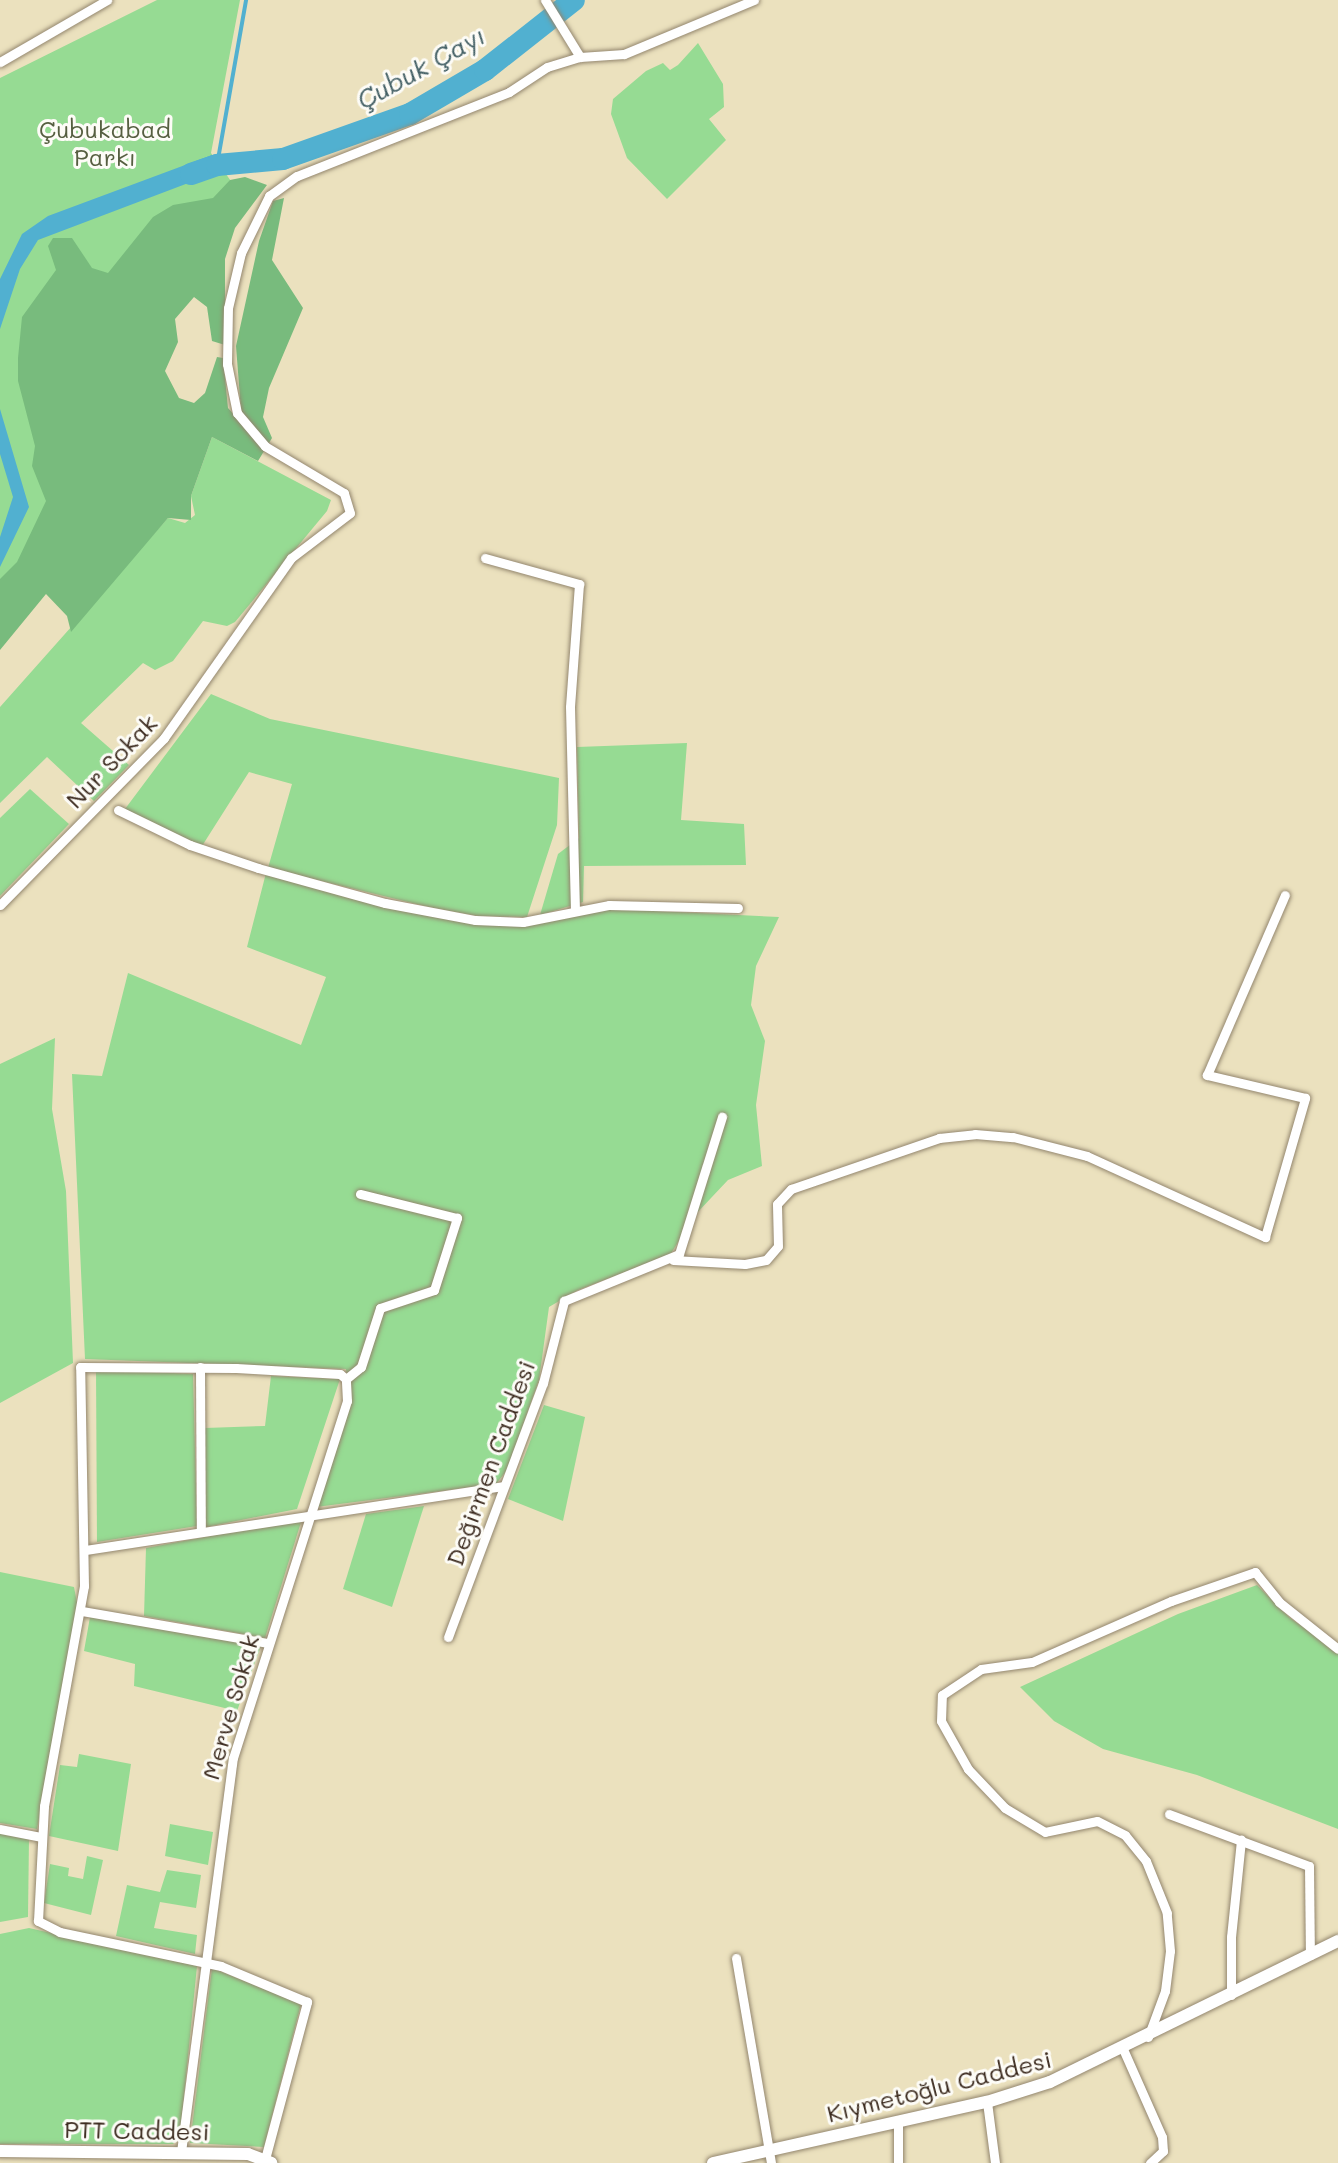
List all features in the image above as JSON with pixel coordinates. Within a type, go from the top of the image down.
[{"type":"main road","name":"Kıymetoğlu Caddesi","points":[[713,2163],[770,2157],[898,2122],[987,2102],[1075,2073],[1338,1941]]},
{"type":"main road","name":"PTT Caddesi","points":[[0,2151],[181,2152],[268,2161]]},
{"type":"street","points":[[0,62],[107,0]]},
{"type":"street","points":[[546,1],[580,57],[624,54],[754,0]]},
{"type":"street","name":"Nur Sokak","points":[[0,905],[164,738],[235,632],[291,558],[346,517],[351,507],[334,485],[265,446],[237,413],[227,364],[228,308],[241,253],[262,206],[297,176],[494,99],[535,72],[580,57]]},
{"type":"street","points":[[485,558],[579,584],[570,707],[575,911]]},
{"type":"street","points":[[118,810],[190,845],[385,903],[499,922],[609,905],[738,908]]},
{"type":"street","points":[[673,1260],[745,1264],[766,1260],[778,1246],[775,1210],[791,1189],[939,1138],[975,1134],[1022,1138],[1087,1156],[1265,1237],[1305,1098],[1207,1075],[1285,895]]},
{"type":"street","points":[[673,1260],[687,1241],[722,1117]]},
{"type":"street","points":[[268,2161],[307,2002],[205,1962],[60,1932],[38,1921],[41,1837],[82,1611],[85,1550],[80,1367],[200,1367],[340,1374],[346,1379],[361,1367],[380,1308],[434,1290],[457,1218],[360,1194]]},
{"type":"street","name":"Değirmen Caddesi","points":[[448,1637],[543,1383],[564,1301],[673,1260]]},
{"type":"street","points":[[200,1367],[201,1532]]},
{"type":"street","name":"Merve Sokak","points":[[181,2152],[233,1758],[347,1401],[346,1379]]},
{"type":"street","points":[[85,1550],[503,1486]]},
{"type":"street","points":[[1148,2037],[1165,1991],[1170,1951],[1167,1913],[1146,1861],[1111,1826],[1085,1820],[1045,1832],[1005,1808],[968,1769],[941,1721],[942,1695],[981,1669],[1032,1662],[1171,1601],[1255,1572],[1279,1602],[1337,1646]]},
{"type":"street","points":[[82,1611],[268,1643]]},
{"type":"street","points":[[1169,1814],[1309,1866],[1310,1955]]},
{"type":"street","points":[[0,1829],[41,1837]]},
{"type":"street","points":[[1231,1995],[1231,1937],[1241,1840]]},
{"type":"street","points":[[736,1958],[770,2157]]},
{"type":"street","points":[[1123,2049],[1162,2137],[1163,2151],[1150,2163]]},
{"type":"street","points":[[987,2102],[995,2163]]},
{"type":"street","points":[[898,2122],[898,2163]]},
{"type":"green space","name":"Çubukabad Parkı","points":[[157,0],[240,0],[211,153],[233,184],[65,506],[0,587],[0,78]]},
{"type":"green space","points":[[698,43],[723,84],[724,107],[709,119],[726,140],[667,199],[627,158],[611,114],[613,99],[646,71],[663,63],[670,70],[678,65]]},
{"type":"green space","points":[[245,177],[267,185],[235,228],[225,259],[225,345],[212,341],[207,307],[194,297],[175,319],[178,342],[165,371],[179,398],[194,403],[205,393],[217,357],[223,358],[228,408],[259,443],[241,411],[236,346],[259,241],[273,201],[284,198],[272,260],[303,308],[269,388],[263,417],[272,438],[258,461],[212,437],[191,496],[191,520],[168,518],[71,632],[67,616],[46,594],[0,650],[0,579],[17,562],[46,501],[32,466],[35,446],[18,381],[18,358],[22,317],[56,270],[48,246],[53,238],[72,238],[92,268],[108,273],[153,217],[173,205],[213,198],[230,180]]},
{"type":"green space","points":[[212,437],[331,500],[327,511],[235,622],[227,626],[203,621],[173,661],[155,670],[143,663],[81,723],[129,765],[94,801],[47,757],[0,803],[0,707],[168,518],[185,523],[195,515],[191,496]]},
{"type":"green space","points":[[211,694],[270,719],[559,778],[557,825],[527,917],[478,916],[433,908],[268,868],[292,784],[249,772],[202,846],[169,834],[125,809]]},
{"type":"green space","points":[[687,743],[681,820],[744,824],[746,865],[584,866],[583,902],[540,915],[558,854],[579,838],[577,747]]},
{"type":"green space","points":[[30,789],[69,824],[0,896],[0,818]]},
{"type":"green space","points":[[266,873],[449,919],[504,926],[537,924],[594,908],[779,917],[756,966],[751,1005],[765,1041],[756,1105],[762,1166],[728,1180],[695,1215],[670,1255],[578,1290],[549,1307],[539,1380],[507,1470],[496,1484],[316,1507],[350,1402],[346,1369],[85,1359],[72,1074],[102,1076],[128,973],[301,1045],[326,977],[247,947]]},
{"type":"green space","points":[[55,1038],[52,1109],[66,1191],[73,1363],[0,1403],[0,1064]]},
{"type":"green space","points":[[96,1370],[193,1374],[197,1526],[97,1542]]},
{"type":"green space","points":[[271,1376],[340,1379],[297,1509],[206,1527],[205,1428],[265,1426]]},
{"type":"green space","points":[[544,1405],[585,1417],[563,1521],[508,1499]]},
{"type":"green space","points":[[424,1506],[392,1607],[343,1589],[366,1514]]},
{"type":"green space","points":[[302,1519],[265,1638],[144,1616],[146,1548]]},
{"type":"green space","points":[[0,1572],[74,1587],[78,1608],[37,1829],[0,1823]]},
{"type":"green space","points":[[1257,1585],[1290,1618],[1338,1651],[1338,1829],[1197,1775],[1103,1749],[1054,1721],[1020,1687],[1178,1614]]},
{"type":"green space","points":[[90,1617],[261,1646],[237,1711],[134,1686],[135,1664],[84,1651]]},
{"type":"green space","points":[[79,1754],[131,1764],[118,1851],[49,1836],[60,1765],[77,1767]]},
{"type":"green space","points":[[170,1824],[213,1832],[208,1865],[165,1856]]},
{"type":"green space","points":[[0,1833],[29,1838],[28,1917],[0,1922]]},
{"type":"green space","points":[[87,1856],[103,1860],[91,1915],[44,1903],[50,1864],[69,1868],[68,1876],[83,1879]]},
{"type":"green space","points":[[167,1870],[201,1875],[196,1908],[160,1902],[154,1928],[197,1935],[195,1954],[116,1936],[127,1885],[160,1892]]},
{"type":"green space","points":[[29,1928],[197,1966],[180,2137],[173,2144],[0,2144],[0,1934]]},
{"type":"green space","points":[[212,1968],[301,2004],[264,2147],[190,2143]]},
{"type":"water","points":[[212,155],[220,171],[38,240],[20,269],[0,329],[0,279],[22,234],[48,216]]},
{"type":"water","points":[[0,409],[29,507],[0,567],[0,537],[13,497],[0,454]]},
{"type":"waterway","points":[[217,165],[246,0]]},
{"type":"waterway","name":"Çubuk Çayı","points":[[191,174],[217,165],[283,159],[410,114],[485,70],[574,0]]}]
